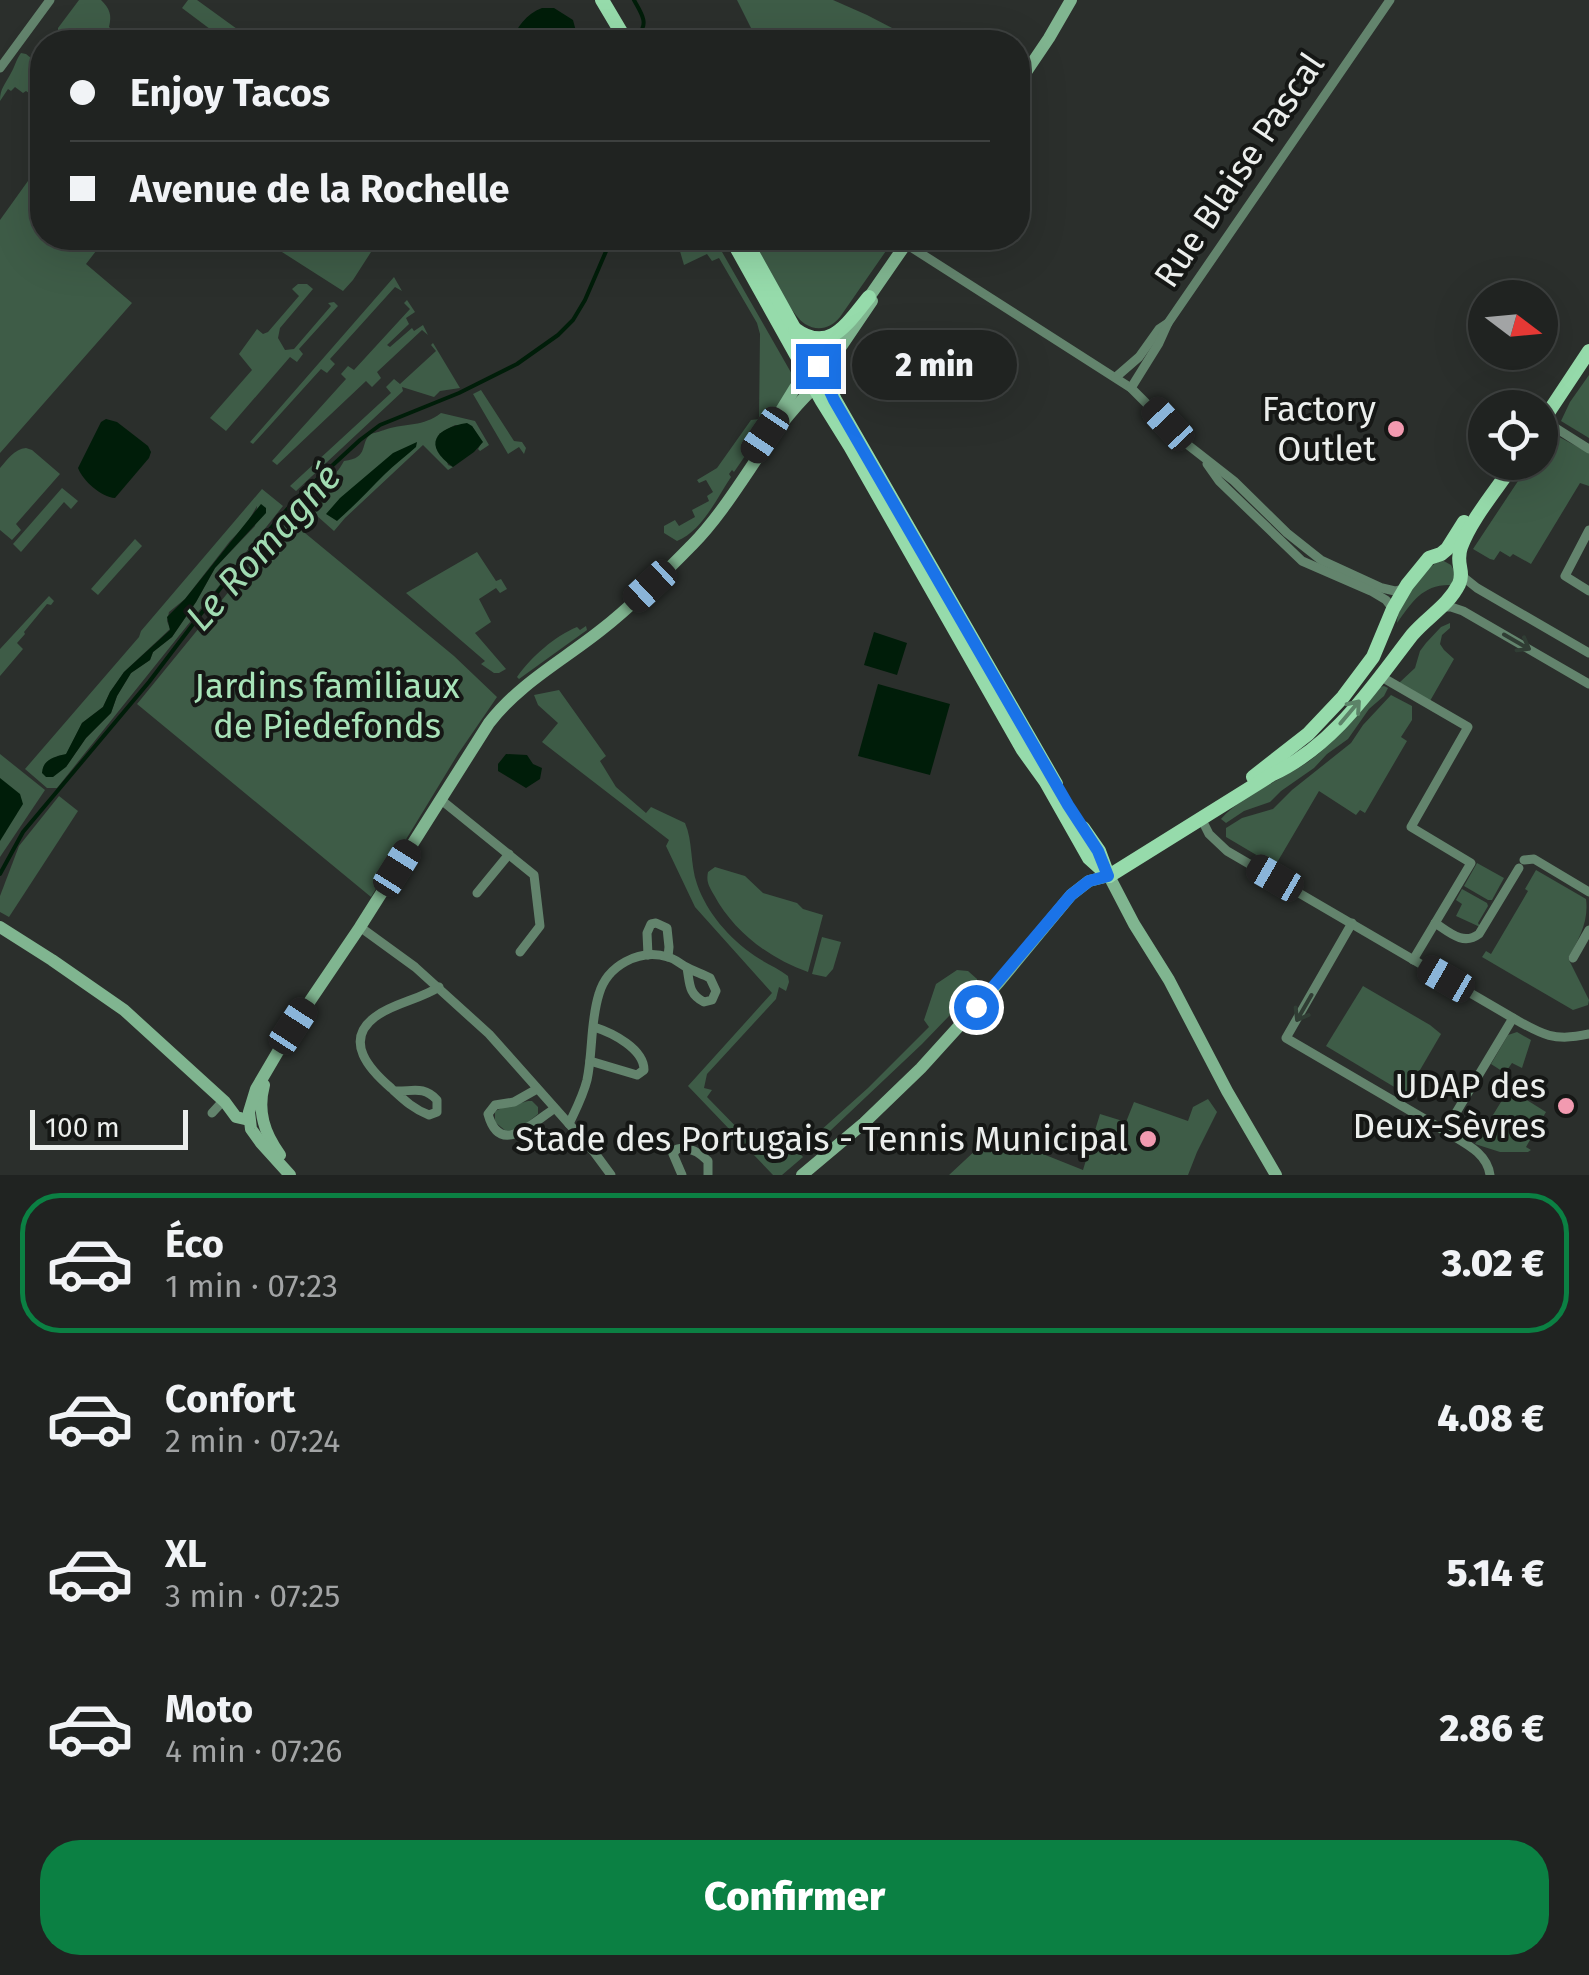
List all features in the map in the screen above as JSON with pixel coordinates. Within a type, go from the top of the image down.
[{"type":"main road","points":[[602,0],[620,30]]},
{"type":"main road","points":[[738,250],[809,363],[1023,750],[1089,858],[1108,876],[1320,746],[1415,631],[1457,588],[1466,536],[1503,480]]},
{"type":"main road","points":[[751,250],[809,363]]},
{"type":"main road","points":[[794,328],[817,339],[832,336],[869,297]]},
{"type":"main road","points":[[1557,390],[1589,336]]},
{"type":"main road","points":[[1558,394],[1589,351]]},
{"type":"main road","points":[[1201,818],[1308,734],[1343,698],[1373,657],[1404,590],[1428,558],[1441,554],[1454,539],[1492,480]]},
{"type":"main road","points":[[1441,554],[1460,569]]},
{"type":"main road","points":[[1391,614],[1392,625],[1400,631],[1415,631]]},
{"type":"street","points":[[0,68],[50,0]]},
{"type":"street","points":[[1030,66],[1071,0]]},
{"type":"street","name":"Rue Blaise Pascal","points":[[1131,388],[1168,322],[1390,0]]},
{"type":"street","points":[[702,534],[809,363],[820,348],[845,334],[901,250]]},
{"type":"street","points":[[922,250],[1131,388],[1188,445],[1322,560],[1372,585],[1404,590]]},
{"type":"street","points":[[292,1175],[251,1129],[249,1113],[258,1084],[489,724],[512,696],[615,618],[702,534],[788,414],[819,382],[874,299],[892,263]]},
{"type":"street","name":"Rue Blaise Pascal","points":[[1116,377],[1168,322]]},
{"type":"street","points":[[1558,429],[1589,449]]},
{"type":"street","points":[[1203,457],[1219,482],[1302,561],[1371,591],[1386,600],[1391,614]]},
{"type":"street","points":[[1589,530],[1565,576],[1589,591]]},
{"type":"street","points":[[1460,569],[1477,588],[1589,653]]},
{"type":"street","points":[[1442,607],[1451,606],[1463,612],[1589,684]]},
{"type":"street","points":[[1380,676],[1468,728],[1411,827],[1471,862],[1413,960]]},
{"type":"street","points":[[440,799],[530,870],[536,881],[540,926],[520,952]]},
{"type":"street","points":[[1201,818],[1209,834],[1226,850],[1512,1018],[1549,1037],[1589,1034]]},
{"type":"street","points":[[477,893],[509,854]]},
{"type":"street","points":[[1435,923],[1462,939],[1474,938],[1522,864],[1534,860],[1589,892]]},
{"type":"street","points":[[802,1175],[921,1068],[1071,895],[1089,881],[1108,876],[1276,1175]]},
{"type":"street","points":[[648,955],[646,933],[656,923],[667,928],[668,956]]},
{"type":"street","points":[[1352,923],[1286,1038],[1474,1148],[1488,1162],[1490,1175]]},
{"type":"street","points":[[360,926],[438,987],[489,1034],[610,1175]]},
{"type":"street","points":[[0,927],[124,1010],[171,1061],[224,1102],[249,1113]]},
{"type":"street","points":[[1573,958],[1589,930]]},
{"type":"street","points":[[569,1124],[583,1094],[604,981],[626,961],[648,955],[668,956],[687,968]]},
{"type":"street","points":[[394,1091],[426,1091],[437,1100],[437,1112],[424,1114],[406,1103],[376,1075],[364,1061],[361,1044],[365,1028],[381,1013],[438,987]]},
{"type":"street","points":[[1445,1132],[1512,1018]]},
{"type":"street","points":[[590,1061],[637,1075],[645,1066],[626,1044],[594,1026]]},
{"type":"street","points":[[266,1072],[260,1106],[263,1122],[292,1175]]},
{"type":"street","points":[[537,1089],[514,1102],[495,1105],[488,1114],[492,1126],[507,1136],[516,1136],[554,1108]]},
{"type":"street","points":[[212,1114],[224,1102]]},
{"type":"street","points":[[249,1113],[254,1109],[257,1127],[268,1136]]},
{"type":"street","points":[[682,1175],[673,1154],[681,1148],[690,1148],[704,1157],[710,1165],[708,1175]]},
{"type":"green space","points":[[79,0],[101,0],[110,12],[112,30],[58,28]]},
{"type":"green space","points":[[188,0],[197,0],[238,30],[209,30],[182,8]]},
{"type":"green space","points":[[737,0],[833,0],[896,30],[752,30]]},
{"type":"green space","points":[[21,53],[26,54],[30,57],[30,98],[29,93],[15,87],[8,89],[0,101]]},
{"type":"green space","points":[[30,178],[30,250],[97,250],[86,264],[132,303],[0,453],[0,220]]},
{"type":"green space","points":[[279,250],[372,250],[343,291]]},
{"type":"green space","points":[[680,250],[721,250],[793,376],[787,395],[729,474],[731,477],[708,513],[694,530],[677,541],[664,533],[664,526],[675,520],[679,526],[695,517],[692,510],[709,501],[707,496],[713,492],[706,480],[697,480],[717,468],[751,420],[759,419],[757,323],[719,258],[712,261],[707,254],[684,265]]},
{"type":"green space","points":[[758,250],[887,250],[840,317],[828,326],[805,324]]},
{"type":"green space","points":[[394,277],[402,291],[395,287],[330,359],[335,364],[327,373],[321,369],[253,444],[250,442]]},
{"type":"green space","points":[[298,284],[313,289],[280,328],[278,338],[285,350],[294,349],[331,306],[328,303],[338,306],[299,349],[303,354],[297,362],[290,357],[226,431],[210,418],[252,370],[239,354],[257,329],[263,334],[268,332],[299,296],[292,289]]},
{"type":"green space","points":[[407,300],[415,312],[406,318],[409,324],[387,345],[390,347],[412,328],[414,331],[423,325],[428,335],[422,330],[377,372],[381,378],[372,387],[366,381],[277,465],[272,461],[346,379],[341,374],[348,366],[354,370],[410,309],[404,303]]},
{"type":"green space","points":[[433,343],[460,388],[440,391],[434,397],[402,387],[403,391],[296,491],[290,486],[391,393],[386,387],[394,379],[400,384],[436,351]]},
{"type":"green space","points":[[1589,375],[1589,438],[1561,421]]},
{"type":"green space","points":[[481,390],[514,441],[522,442],[524,454],[519,447],[508,454],[473,394]]},
{"type":"green space","points":[[441,413],[475,421],[489,445],[480,451],[482,442],[472,426],[455,425],[439,434],[448,465],[453,467],[448,470],[423,445],[334,531],[298,499],[314,489],[321,478],[335,474],[344,461],[358,457],[371,434],[421,423]]},
{"type":"green space","points":[[1558,436],[1589,453],[1589,486],[1580,483],[1531,564],[1500,551],[1494,560],[1490,559],[1473,549],[1519,480],[1558,480]]},
{"type":"green space","points":[[26,448],[60,474],[16,524],[21,530],[12,540],[0,530],[0,468],[14,453]]},
{"type":"green space","points":[[62,488],[78,501],[71,509],[64,502],[21,552],[13,544]]},
{"type":"green space","points":[[262,489],[283,506],[57,788],[47,788],[25,769]],"holes":[[[257,506],[255,526],[215,568],[172,637],[131,673],[111,713],[86,738],[66,767],[57,756],[66,755],[82,723],[103,707],[124,672],[170,629],[169,612],[185,599]]]},
{"type":"green space","name":"Jardins familiaux de Piedefonds","points":[[288,519],[454,656],[497,697],[371,897],[137,704]]},
{"type":"green space","points":[[135,539],[142,546],[98,595],[91,589]]},
{"type":"green space","points":[[477,552],[496,581],[501,579],[507,589],[500,593],[496,588],[479,599],[491,622],[475,633],[506,669],[499,673],[481,664],[485,661],[406,593]]},
{"type":"green space","points":[[1442,560],[1456,574],[1451,585],[1426,591],[1397,623],[1412,586]]},
{"type":"green space","points":[[49,596],[54,601],[24,632],[17,643],[23,649],[0,676],[0,649]]},
{"type":"green space","points":[[1450,623],[1440,644],[1454,659],[1430,701],[1399,683],[1415,668],[1426,643]]},
{"type":"green space","points":[[586,626],[587,630],[517,677],[552,642]]},
{"type":"green space","points":[[1384,686],[1388,688],[1384,696],[1369,709],[1348,739],[1314,768],[1270,802],[1244,811],[1226,823],[1221,819],[1239,802],[1318,754]]},
{"type":"green space","points":[[559,690],[606,756],[600,761],[616,787],[646,813],[651,807],[685,823],[697,884],[720,924],[745,949],[788,976],[786,991],[779,987],[776,999],[707,1074],[704,1088],[712,1090],[707,1097],[749,1140],[791,1151],[793,1146],[803,1157],[782,1175],[773,1175],[688,1086],[772,993],[695,907],[666,846],[669,840],[542,742],[558,723],[538,705],[534,695]]},
{"type":"green space","points":[[1391,695],[1412,706],[1412,720],[1401,737],[1407,741],[1365,813],[1360,810],[1356,815],[1319,791],[1275,866],[1226,837],[1226,828],[1242,818],[1273,809],[1351,743]]},
{"type":"green space","points":[[0,754],[45,790],[0,857]]},
{"type":"green space","points":[[59,796],[78,811],[9,917],[0,912],[0,896],[19,846]]},
{"type":"green space","points":[[1477,863],[1504,878],[1492,900],[1464,886]]},
{"type":"green space","points":[[715,867],[745,876],[763,893],[823,915],[808,972],[766,951],[732,921],[708,884],[708,872]]},
{"type":"green space","points":[[1536,870],[1586,899],[1585,922],[1568,958],[1589,1000],[1588,1005],[1573,1010],[1482,957],[1486,951],[1491,954]]},
{"type":"green space","points":[[1462,889],[1487,903],[1478,923],[1480,927],[1456,916],[1462,904],[1456,900]]},
{"type":"green space","points":[[822,937],[841,942],[833,969],[826,977],[812,974]]},
{"type":"green space","points":[[957,970],[968,971],[977,979],[978,986],[812,1148],[803,1139],[805,1135],[810,1140],[929,1027],[924,1020],[936,984]]},
{"type":"green space","points":[[1363,986],[1441,1034],[1406,1094],[1326,1046]]},
{"type":"green space","points":[[1517,1032],[1531,1040],[1522,1068],[1512,1063],[1505,1073],[1491,1064],[1508,1035]]},
{"type":"green space","points":[[1509,1089],[1546,1112],[1526,1147],[1531,1150],[1528,1152],[1500,1152],[1475,1144]]},
{"type":"green space","name":"Stade des Portugais - Tennis Municipal","points":[[1208,1099],[1217,1112],[1188,1175],[949,1175],[993,1134],[1083,1170],[1100,1114],[1126,1122],[1134,1102],[1188,1121],[1193,1107]]},
{"type":"green space","points":[[528,1101],[538,1107],[538,1114],[518,1130],[507,1132],[495,1122],[497,1110]]},
{"type":"shaded area","points":[[542,8],[554,8],[573,20],[576,30],[517,30]]},
{"type":"shaded area","points":[[106,419],[117,422],[151,452],[115,498],[93,488],[78,468]]},
{"type":"shaded area","points":[[467,423],[483,442],[453,467],[438,452],[436,439],[447,429]]},
{"type":"shaded area","points":[[417,442],[337,521],[326,514],[393,453]]},
{"type":"shaded area","points":[[261,504],[266,513],[215,568],[172,637],[131,673],[111,713],[86,738],[66,767],[53,777],[46,777],[42,773],[44,765],[66,754],[82,723],[103,707],[124,672],[170,630],[167,617]]},
{"type":"shaded area","points":[[874,632],[907,643],[897,675],[864,665]]},
{"type":"shaded area","points":[[878,684],[950,704],[930,775],[858,756]]},
{"type":"shaded area","points":[[506,754],[527,755],[542,768],[540,779],[526,788],[498,771]]},
{"type":"shaded area","points":[[0,778],[20,794],[23,804],[0,841]]},
{"type":"waterway","name":"Le Romagné","points":[[634,0],[644,22],[642,30]]},
{"type":"waterway","name":"Le Romagné","points":[[0,874],[23,832],[297,498],[380,425],[517,364],[558,335],[585,300],[607,250]]},
{"type":"place","name":"Factory Outlet","points":[[1396,429]]},
{"type":"place","name":"UDAP des Deux-Sèvres","points":[[1566,1106]]},
{"type":"place","name":"Stade des Portugais - Tennis Municipal","points":[[1148,1139]]},
{"type":"route","points":[[818,366],[991,672],[1098,851],[1108,876],[1089,881],[1071,895],[976,1007]]}]
